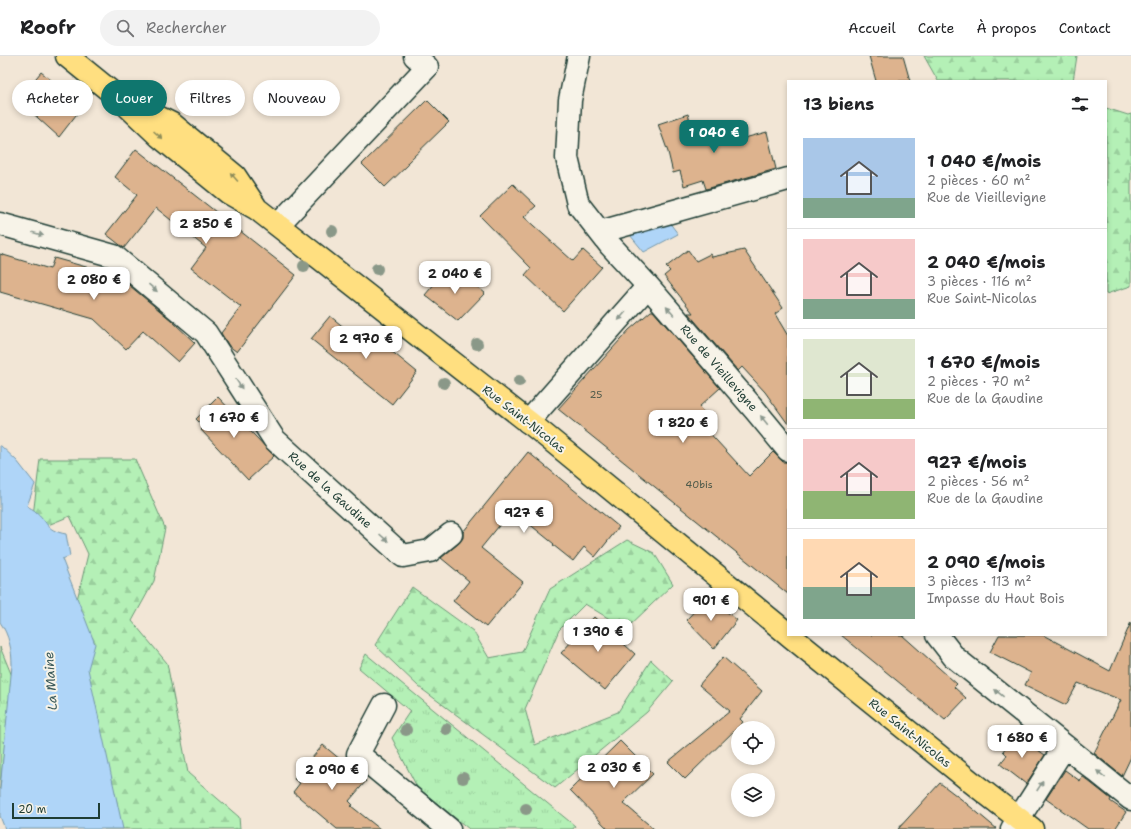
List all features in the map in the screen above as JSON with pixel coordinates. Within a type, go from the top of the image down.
[{"type":"main road","name":"Rue Saint-Nicolas","points":[[67,56],[120,99],[159,136],[229,193],[257,208],[528,422],[787,634]]},
{"type":"main road","name":"Rue Saint-Nicolas","points":[[789,636],[1021,826]]},
{"type":"street","points":[[278,225],[427,67],[415,56]]},
{"type":"street","name":"Rue de Vieillevigne","points":[[579,56],[570,100],[567,158],[578,204],[610,245],[648,286],[787,449]]},
{"type":"street","points":[[600,232],[787,179]]},
{"type":"street","name":"Rue de la Gaudine","points":[[0,224],[114,256],[206,333],[274,439],[404,556],[430,550],[451,534]]},
{"type":"street","points":[[528,422],[648,286]]},
{"type":"street","points":[[938,636],[954,657],[1131,799]]},
{"type":"street","points":[[384,706],[358,754],[449,829]]},
{"type":"street","points":[[1021,826],[1066,746]]},
{"type":"green space","points":[[924,56],[1077,56],[1073,80],[937,80]]},
{"type":"green space","points":[[1107,108],[1128,115],[1131,114],[1131,286],[1107,294]]},
{"type":"green space","points":[[40,459],[135,459],[165,528],[154,581],[132,621],[167,663],[188,773],[239,817],[240,829],[104,829],[71,625],[88,554],[70,516],[31,532]]},
{"type":"green space","points":[[627,540],[654,553],[673,584],[626,629],[585,604],[559,630],[525,709],[535,745],[618,712],[651,660],[673,681],[647,712],[555,788],[419,687],[375,645],[412,587],[473,631],[489,658],[522,652],[550,589]]},
{"type":"green space","points":[[0,647],[12,676],[0,789]]},
{"type":"green space","points":[[366,654],[575,826],[573,829],[469,829],[417,787],[392,738],[410,711],[359,668]]},
{"type":"water","points":[[669,222],[678,234],[644,252],[630,235]]},
{"type":"water","name":"La Maine","points":[[0,445],[17,461],[35,484],[27,506],[39,515],[50,528],[66,534],[70,556],[62,559],[95,644],[88,669],[123,829],[5,829],[0,816],[0,789],[12,665],[6,632],[0,622]]},
{"type":"building","points":[[869,56],[903,56],[910,80],[876,80]]},
{"type":"building","points":[[41,72],[51,80],[34,80]]},
{"type":"building","points":[[427,100],[449,122],[385,187],[362,164]]},
{"type":"building","points":[[688,114],[692,129],[712,123],[718,145],[767,132],[776,169],[706,189],[703,180],[684,186],[680,171],[673,173],[668,152],[658,124]]},
{"type":"building","points":[[36,116],[75,116],[59,137]]},
{"type":"building","points":[[136,149],[296,275],[237,352],[229,346],[221,333],[241,307],[191,268],[206,248],[156,208],[124,248],[106,234],[137,195],[115,177]]},
{"type":"building","points":[[513,184],[536,206],[524,217],[573,261],[583,250],[602,267],[563,311],[525,275],[531,268],[480,216]]},
{"type":"building","points":[[688,250],[696,261],[710,254],[712,257],[744,250],[783,308],[775,314],[787,334],[787,423],[765,392],[742,367],[738,371],[688,313],[693,313],[664,276],[670,271],[666,267]]},
{"type":"building","points":[[0,254],[50,269],[54,258],[118,276],[171,320],[195,343],[178,362],[143,331],[126,349],[94,319],[0,292]]},
{"type":"building","points":[[456,270],[485,293],[458,321],[425,295],[441,276],[447,281]]},
{"type":"building","points":[[651,311],[653,311],[720,388],[699,407],[712,421],[705,428],[749,476],[773,452],[783,462],[787,462],[787,593],[558,409],[629,330]]},
{"type":"building","points":[[330,316],[367,346],[374,337],[417,372],[392,404],[311,339]]},
{"type":"building","points":[[218,397],[274,456],[248,480],[201,430],[204,427],[196,419]]},
{"type":"building","points":[[528,452],[619,527],[595,557],[584,547],[573,561],[512,510],[481,548],[523,582],[486,627],[453,601],[469,581],[441,558],[459,543],[463,538],[463,532]]},
{"type":"building","points":[[708,597],[737,620],[714,649],[686,620]]},
{"type":"building","points":[[594,617],[635,654],[605,690],[561,653]]},
{"type":"building","points":[[1131,622],[1131,757],[1122,776],[1094,753],[1121,700],[1078,683],[1066,705],[1025,685],[1031,673],[990,652],[998,636],[1045,636],[1110,671]]},
{"type":"building","points":[[842,636],[903,636],[957,684],[954,687],[966,698],[945,720]]},
{"type":"building","points":[[723,657],[762,691],[740,719],[742,721],[731,721],[731,734],[685,779],[668,762],[730,711],[699,685]]},
{"type":"building","points":[[1016,734],[1045,755],[1026,784],[1000,764],[1007,755],[1003,751]]},
{"type":"building","points":[[620,741],[653,774],[623,803],[654,829],[608,829],[570,790]]},
{"type":"building","points":[[323,745],[366,781],[349,801],[353,805],[351,806],[380,829],[337,829],[293,792],[300,783],[294,779]]},
{"type":"building","points":[[1065,770],[1080,781],[1082,776],[1111,799],[1110,801],[1126,812],[1115,829],[1088,829],[1046,799]]},
{"type":"building","points":[[940,783],[961,799],[997,829],[898,829]]}]
